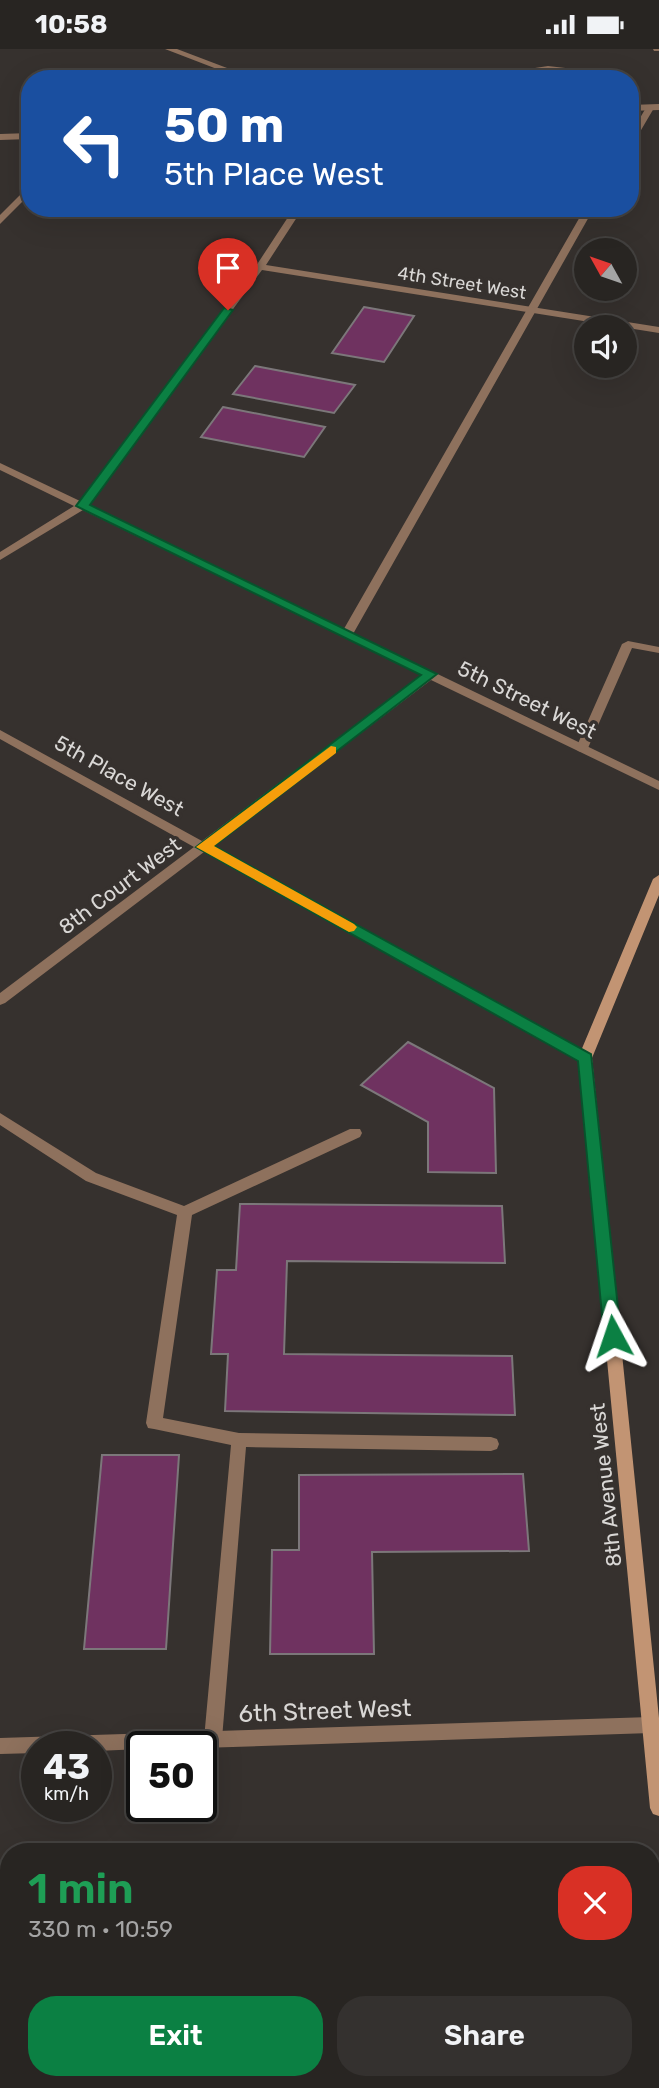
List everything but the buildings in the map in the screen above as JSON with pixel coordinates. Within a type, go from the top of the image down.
[{"type":"main road","name":"8th Avenue West","points":[[659,879],[585,1058],[659,1808]]},
{"type":"street","points":[[169,49],[227,70]]},
{"type":"street","points":[[528,70],[570,70]]},
{"type":"street","points":[[639,129],[655,107]]},
{"type":"street","points":[[0,137],[21,136]]},
{"type":"street","points":[[0,221],[21,198]]},
{"type":"street","points":[[0,557],[82,506],[260,267],[293,217]]},
{"type":"street","points":[[347,634],[585,217]]},
{"type":"street","name":"4th Street West","points":[[260,267],[659,330]]},
{"type":"street","name":"5th Street West","points":[[0,466],[659,786]]},
{"type":"street","points":[[582,748],[628,644],[659,650]]},
{"type":"street","name":"8th Court West","points":[[0,1000],[430,674]]},
{"type":"street","name":"5th Place West","points":[[0,734],[585,1058]]},
{"type":"street","points":[[0,1118],[92,1177],[185,1212],[355,1133]]},
{"type":"street","points":[[185,1212],[154,1423],[239,1440],[491,1444]]},
{"type":"street","points":[[214,1731],[239,1440]]},
{"type":"street","name":"6th Street West","points":[[217,1739],[651,1725]]},
{"type":"street","name":"6th Street West","points":[[0,1747],[126,1742]]},
{"type":"slow traffic","points":[[331,750],[204,847],[349,927]]},
{"type":"route","points":[[228,310],[82,506],[430,674],[204,847],[585,1058],[613,1336]]}]
